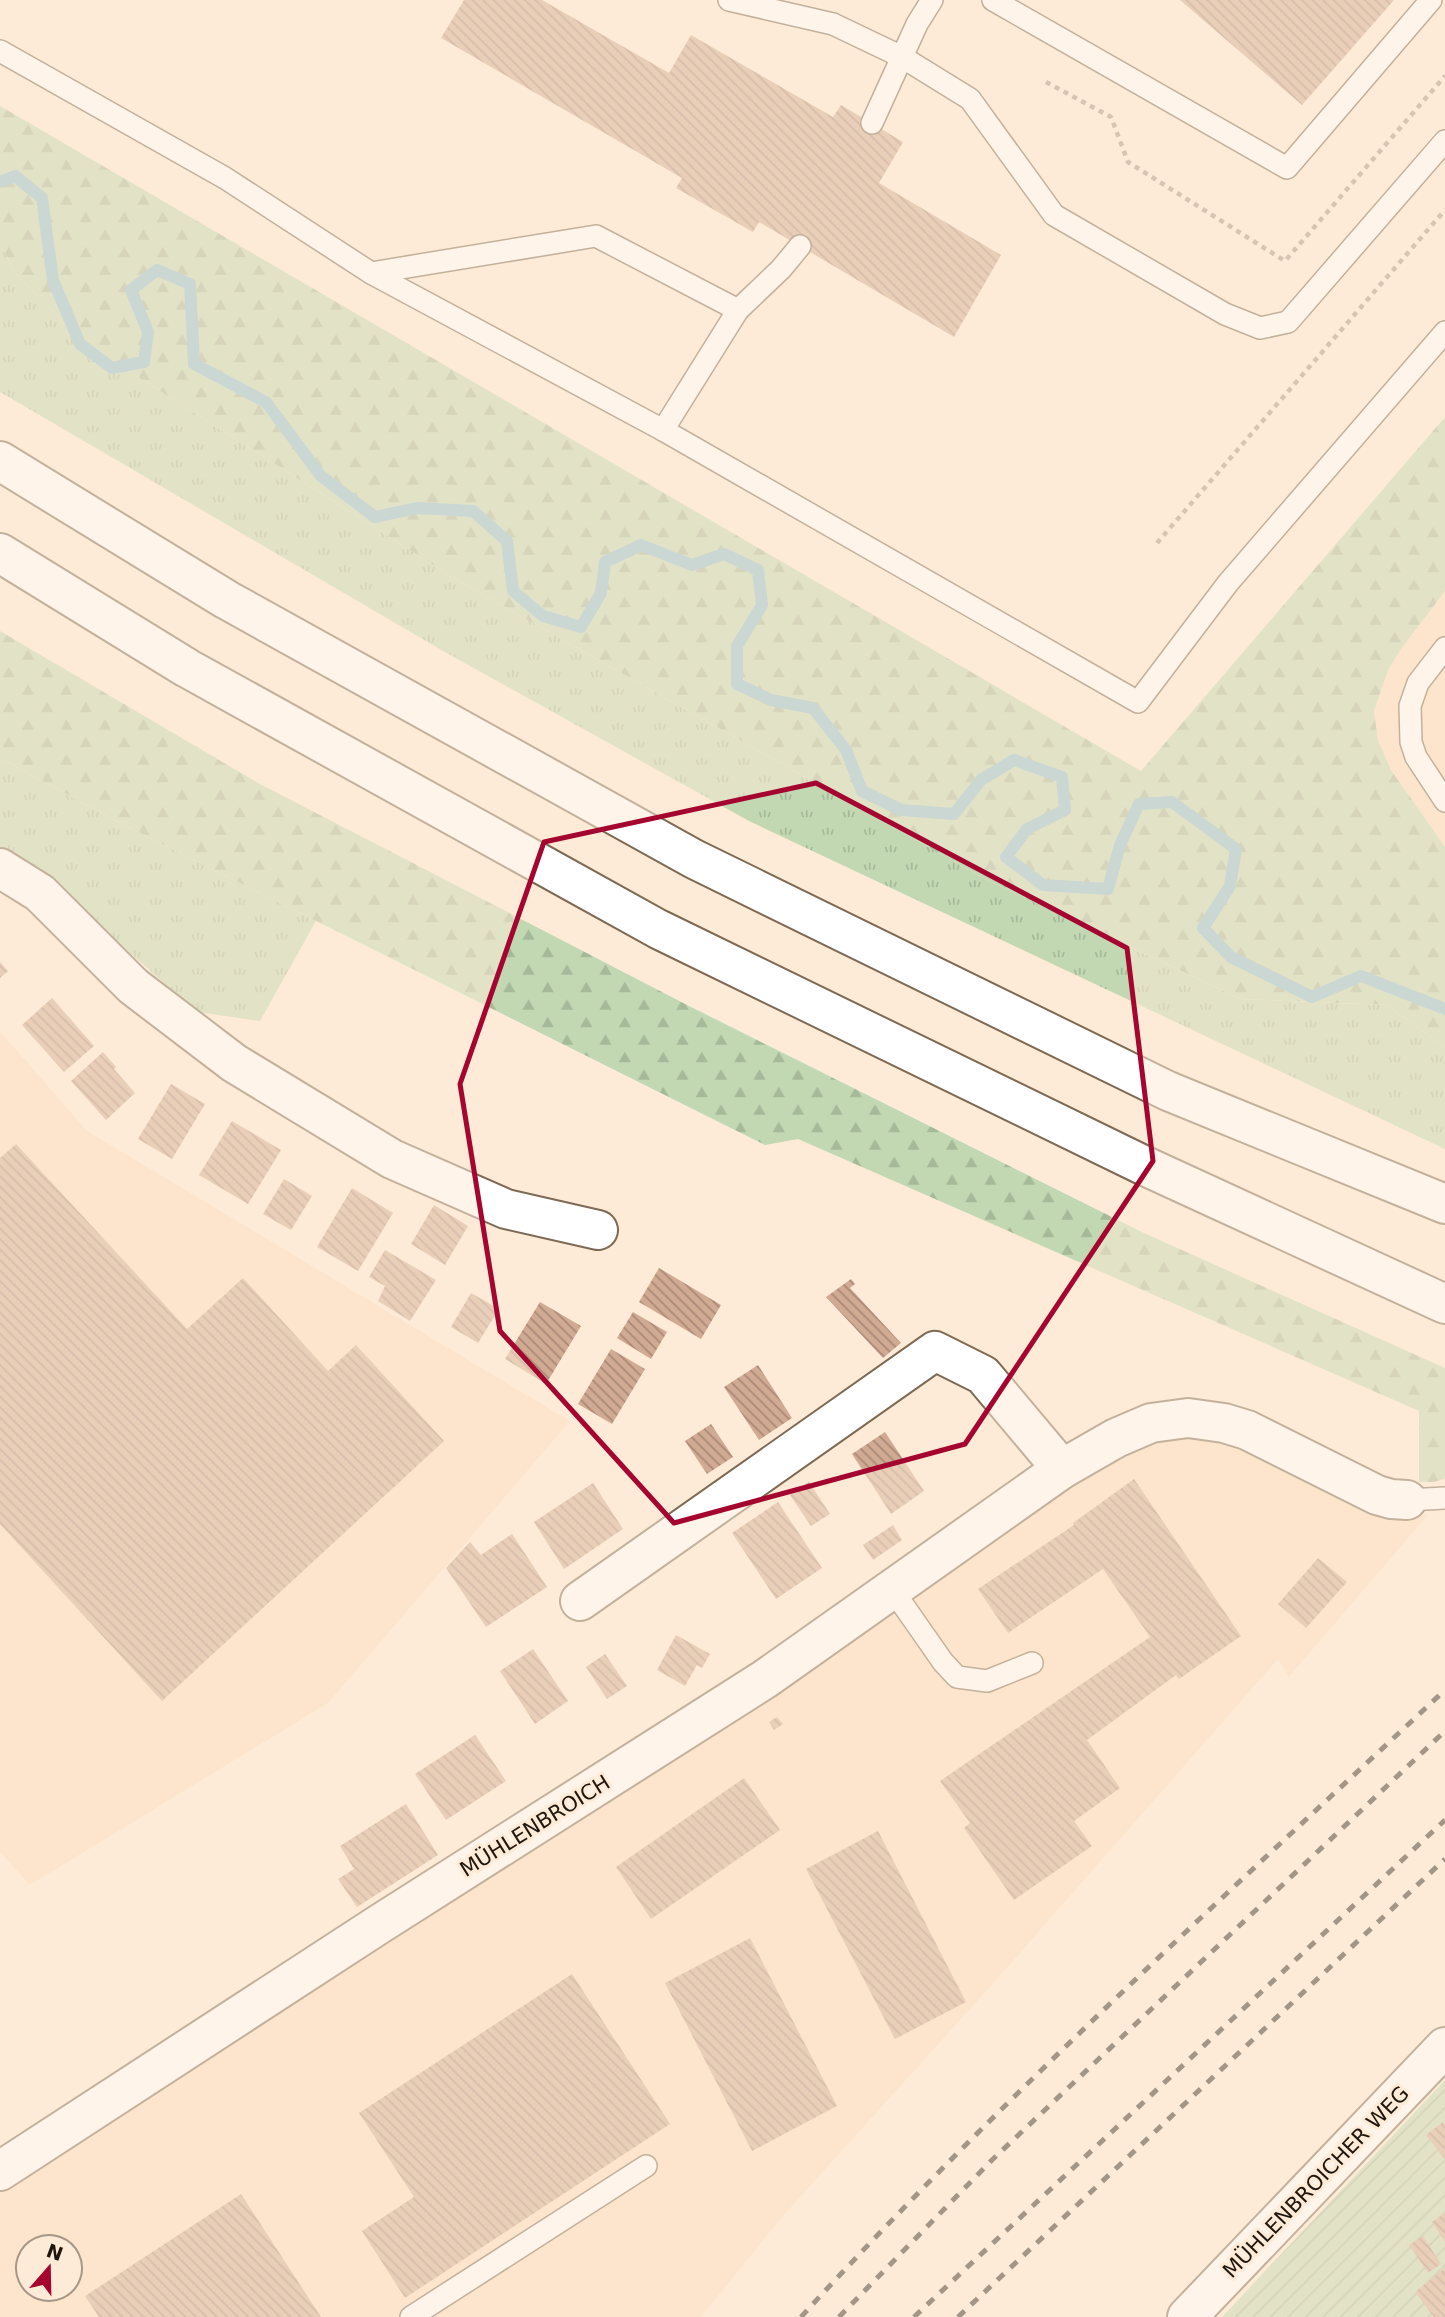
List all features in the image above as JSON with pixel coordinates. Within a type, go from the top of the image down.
[{"type":"main road","points":[[0,461],[227,600],[694,859],[1168,1091],[1445,1204]]},
{"type":"main road","points":[[0,554],[187,668],[658,929],[1145,1166],[1445,1304]]},
{"type":"main road","points":[[0,868],[40,893],[133,986],[234,1063],[392,1160],[506,1209],[598,1230]]},
{"type":"main road","points":[[580,1601],[935,1351],[983,1376],[1062,1469]]},
{"type":"main road","name":"MÜHLENBROICH","points":[[0,2171],[377,1925],[765,1679],[1062,1469],[1135,1429],[1151,1423],[1188,1418],[1224,1423],[1247,1430],[1377,1495],[1407,1500]]},
{"type":"main road","name":"MÜHLENBROICHER WEG","points":[[1186,2317],[1445,2047]]},
{"type":"lane","points":[[729,0],[833,24],[902,57],[970,99],[1054,215],[1225,314],[1260,328],[1288,322],[1445,141]]},
{"type":"lane","points":[[872,123],[932,0]]},
{"type":"lane","points":[[993,0],[1287,168],[1431,0]]},
{"type":"lane","points":[[0,51],[225,178],[371,273],[663,430],[1138,702],[1228,583],[1445,332]]},
{"type":"lane","points":[[371,273],[596,236],[738,310]]},
{"type":"lane","points":[[663,430],[738,310],[781,269],[800,246]]},
{"type":"lane","points":[[1445,648],[1418,683],[1410,706],[1412,742],[1416,757],[1445,801]]},
{"type":"lane","points":[[1407,1500],[1445,1498]]},
{"type":"lane","points":[[892,1590],[943,1662],[957,1677],[987,1681],[1032,1663]]},
{"type":"lane","points":[[411,2317],[646,2165]]},
{"type":"path","points":[[1157,543],[1445,210]]},
{"type":"highlighted area","points":[[816,783],[1127,948],[1153,1161],[965,1444],[674,1523],[500,1331],[460,1084],[544,842]]},
{"type":"shaded area","points":[[1445,591],[1445,847],[1391,770],[1378,740],[1374,711],[1388,670]]},
{"type":"shaded area","points":[[0,1031],[87,1131],[570,1421],[328,1703],[30,1885],[0,1852]]},
{"type":"shaded area","points":[[1211,1429],[1396,1515],[1428,1515],[1289,1677],[1278,1659],[998,1978],[782,2217],[701,2317],[0,2317],[0,2193],[388,1937],[1075,1476],[1132,1445]]},
{"type":"green space","points":[[0,106],[1141,771],[1445,417],[1445,591],[1388,670],[1374,711],[1378,740],[1391,770],[1445,847],[1445,1047],[1387,1005],[1241,999],[983,878],[452,577],[80,340],[16,274],[0,244]]},
{"type":"green space","points":[[0,244],[16,274],[80,340],[452,577],[983,878],[1241,999],[1387,1005],[1445,1047],[1445,1149],[749,821],[443,651],[0,392]]},
{"type":"green space","points":[[0,631],[260,784],[689,1006],[1144,1233],[1445,1368],[1445,1479],[1419,1482],[1419,1411],[798,1139],[765,1145],[122,824],[0,758]]},
{"type":"green space","points":[[0,758],[122,824],[316,921],[260,1021],[197,1012],[46,879],[0,847]]},
{"type":"green space","points":[[1445,2080],[1445,2317],[1222,2317]]},
{"type":"building","points":[[464,0],[542,0],[669,73],[691,35],[833,117],[841,105],[903,142],[879,183],[1001,255],[954,337],[759,222],[753,232],[676,188],[682,178],[441,38]]},
{"type":"building","points":[[1180,0],[1394,0],[1302,105]]},
{"type":"building","points":[[0,962],[8,971],[0,978]]},
{"type":"building","points":[[52,998],[94,1046],[64,1072],[22,1025]]},
{"type":"building","points":[[103,1052],[135,1093],[106,1120],[71,1081]]},
{"type":"building","points":[[171,1084],[205,1104],[172,1159],[138,1139]]},
{"type":"building","points":[[232,1121],[281,1150],[248,1204],[199,1175]]},
{"type":"building","points":[[16,1144],[187,1329],[243,1278],[328,1371],[356,1345],[444,1441],[162,1701],[0,1524],[0,1158]]},
{"type":"building","points":[[284,1179],[312,1196],[291,1230],[263,1214]]},
{"type":"building","points":[[352,1188],[393,1213],[358,1271],[317,1247]]},
{"type":"building","points":[[434,1205],[468,1226],[445,1265],[411,1244]]},
{"type":"building","points":[[385,1250],[436,1280],[410,1321],[378,1301],[385,1286],[369,1277]]},
{"type":"building","points":[[659,1268],[721,1305],[701,1339],[639,1302]]},
{"type":"building","points":[[851,1279],[855,1284],[850,1288],[901,1343],[883,1358],[826,1297]]},
{"type":"building","points":[[471,1293],[499,1309],[478,1343],[451,1327]]},
{"type":"building","points":[[540,1302],[581,1326],[546,1384],[505,1359]]},
{"type":"building","points":[[633,1312],[667,1332],[651,1359],[617,1338]]},
{"type":"building","points":[[611,1349],[645,1369],[612,1424],[578,1404]]},
{"type":"building","points":[[758,1365],[792,1418],[759,1440],[724,1387]]},
{"type":"building","points":[[711,1424],[733,1457],[707,1474],[685,1441]]},
{"type":"building","points":[[885,1432],[924,1491],[891,1514],[852,1454]]},
{"type":"building","points":[[1134,1479],[1241,1636],[1179,1679],[1176,1675],[1087,1740],[1120,1788],[1074,1821],[1092,1846],[1014,1900],[964,1828],[970,1823],[940,1781],[1150,1637],[1103,1569],[1008,1633],[978,1589],[1074,1525],[1073,1523]]},
{"type":"building","points":[[809,1482],[830,1514],[811,1526],[790,1495]]},
{"type":"building","points":[[593,1483],[623,1529],[564,1569],[534,1522]]},
{"type":"building","points":[[778,1502],[822,1568],[776,1599],[732,1533]]},
{"type":"building","points":[[893,1525],[902,1540],[873,1560],[863,1545]]},
{"type":"building","points":[[512,1534],[547,1587],[486,1627],[446,1568],[470,1542],[481,1555]]},
{"type":"building","points":[[1318,1558],[1347,1582],[1306,1628],[1278,1604]]},
{"type":"building","points":[[676,1635],[710,1654],[702,1668],[697,1665],[685,1686],[657,1670]]},
{"type":"building","points":[[533,1649],[568,1701],[535,1724],[500,1671]]},
{"type":"building","points":[[605,1654],[627,1686],[607,1699],[586,1667]]},
{"type":"building","points":[[777,1717],[783,1724],[774,1730],[769,1722]]},
{"type":"building","points":[[475,1735],[506,1781],[446,1820],[415,1774]]},
{"type":"building","points":[[744,1778],[780,1830],[651,1919],[616,1867]]},
{"type":"building","points":[[406,1804],[438,1855],[357,1907],[338,1879],[354,1869],[340,1846]]},
{"type":"building","points":[[878,1831],[966,2002],[895,2039],[806,1869]]},
{"type":"building","points":[[750,1938],[837,2106],[752,2151],[665,1983]]},
{"type":"building","points":[[572,1974],[670,2124],[405,2298],[362,2231],[414,2197],[359,2113]]},
{"type":"building","points":[[1443,2122],[1445,2124],[1445,2159],[1426,2135]]},
{"type":"building","points":[[241,2194],[321,2317],[99,2317],[85,2296]]},
{"type":"building","points":[[1445,2213],[1445,2242],[1432,2222]]},
{"type":"building","points":[[1423,2236],[1441,2264],[1428,2273],[1409,2245]]},
{"type":"building","points":[[1445,2268],[1445,2317],[1434,2317],[1415,2292]]},
{"type":"waterway","points":[[0,182],[15,176],[42,198],[53,280],[80,344],[112,368],[144,362],[148,332],[131,290],[157,270],[190,284],[194,364],[266,402],[321,476],[375,517],[417,508],[473,511],[507,541],[513,591],[543,616],[581,627],[601,593],[605,562],[641,545],[692,565],[724,554],[758,570],[762,605],[737,646],[737,684],[771,700],[813,708],[846,750],[862,791],[901,810],[954,814],[981,780],[1014,760],[1062,777],[1065,810],[1027,829],[1006,857],[1043,885],[1108,889],[1120,845],[1139,804],[1172,802],[1236,849],[1230,886],[1203,928],[1231,957],[1312,997],[1361,976],[1445,1009]]},
{"type":"railway","points":[[801,2317],[956,2155],[1117,1997],[1445,1690]]},
{"type":"railway","points":[[839,2317],[992,2160],[1445,1731]]},
{"type":"railway","points":[[914,2317],[1445,1820]]},
{"type":"railway","points":[[958,2317],[1445,1859]]}]
